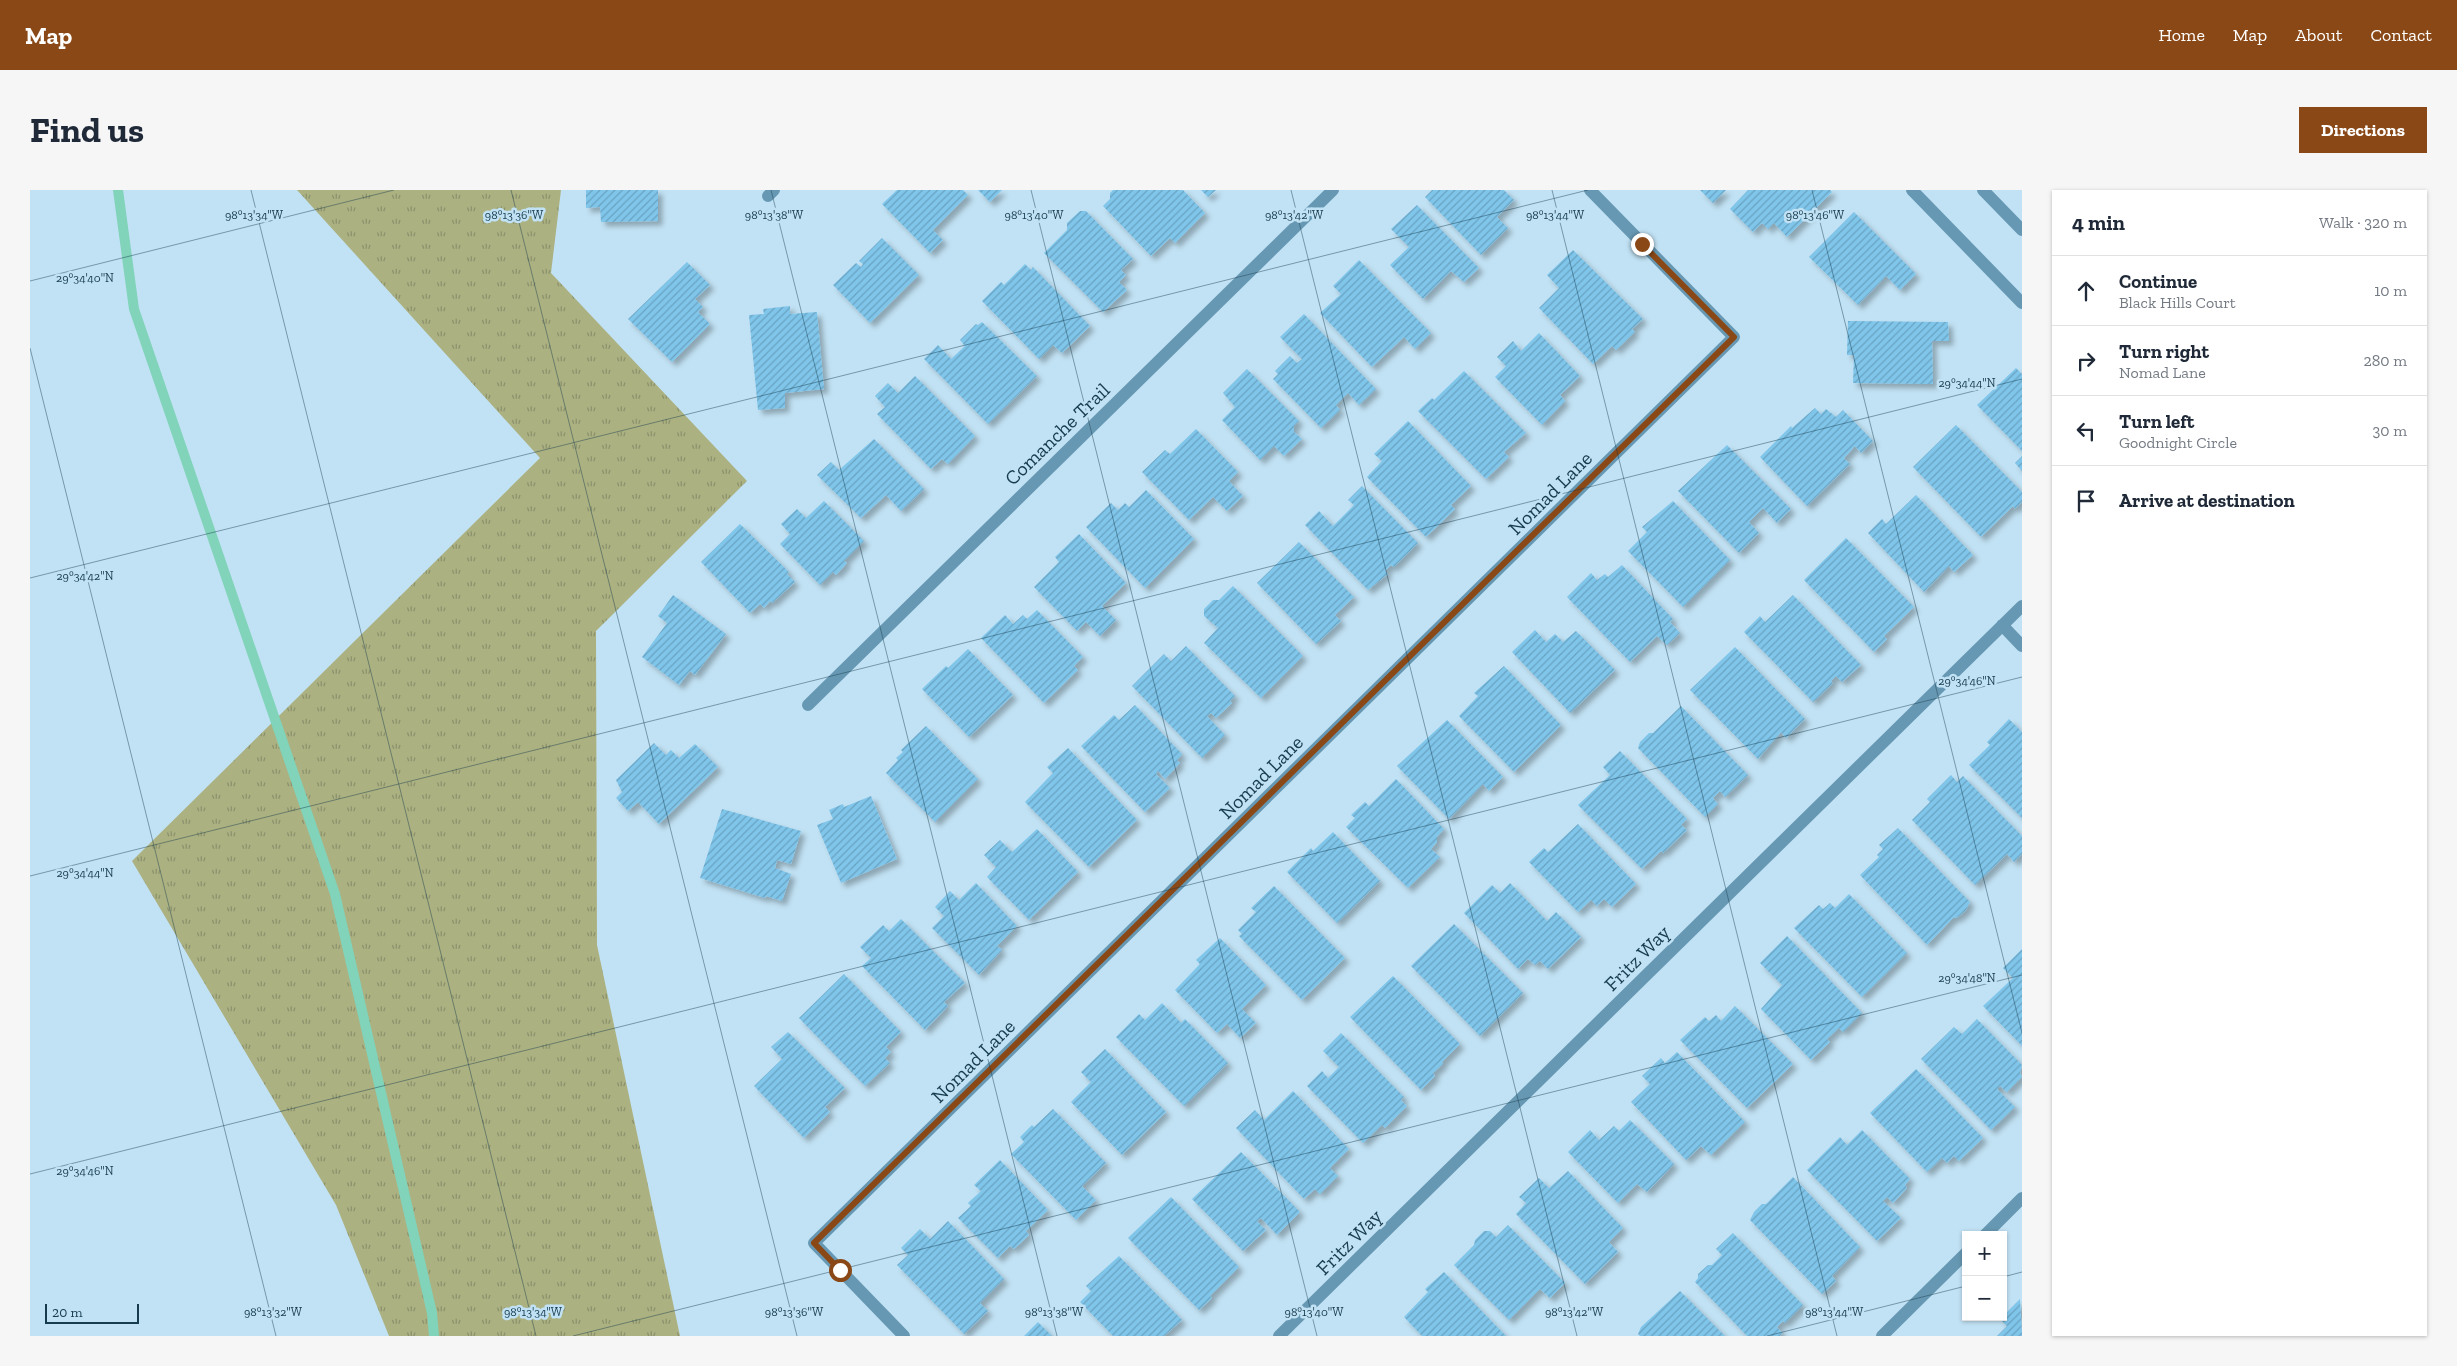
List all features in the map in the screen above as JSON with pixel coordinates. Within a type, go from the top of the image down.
[{"type":"street","name":"Comanche Trail","points":[[808,705],[1333,190]]},
{"type":"street","name":"Nomad Lane","points":[[904,1336],[814,1243],[1734,337],[1590,190]]},
{"type":"street","points":[[1912,190],[2022,303]]},
{"type":"street","points":[[1983,190],[2022,230]]},
{"type":"street","name":"Fritz Way","points":[[1279,1336],[2022,606]]},
{"type":"street","points":[[2002,625],[2022,646]]},
{"type":"street","points":[[1989,1231],[2022,1198]]},
{"type":"street","points":[[1882,1336],[1962,1257]]},
{"type":"green space","points":[[297,190],[561,190],[551,273],[747,481],[596,631],[597,945],[680,1336],[389,1336],[336,1205],[132,861],[540,458]]},
{"type":"building","points":[[586,190],[658,190],[658,221],[601,222],[600,207],[586,208]]},
{"type":"building","points":[[897,190],[963,190],[968,195],[933,230],[943,240],[930,253],[882,204]]},
{"type":"building","points":[[978,190],[1002,190],[990,202]]},
{"type":"building","points":[[1113,190],[1183,190],[1205,213],[1175,243],[1170,238],[1151,256],[1103,206],[1110,199],[1110,193]]},
{"type":"building","points":[[1201,190],[1216,190],[1208,197]]},
{"type":"building","points":[[1432,190],[1504,190],[1514,200],[1497,217],[1508,228],[1481,255],[1425,197]]},
{"type":"building","points":[[1700,190],[1726,190],[1713,203]]},
{"type":"building","points":[[1748,190],[1830,190],[1832,192],[1787,237],[1774,223],[1768,229],[1762,223],[1753,232],[1730,209]]},
{"type":"building","points":[[1417,205],[1479,268],[1464,282],[1451,271],[1423,299],[1390,265],[1409,247],[1391,229]]},
{"type":"building","points":[[1080,211],[1086,211],[1133,259],[1121,270],[1126,275],[1119,282],[1127,290],[1103,312],[1044,253],[1067,230],[1067,223]]},
{"type":"building","points":[[1854,212],[1916,274],[1900,290],[1886,276],[1858,305],[1809,257]]},
{"type":"building","points":[[882,238],[919,275],[870,323],[833,285],[856,263],[861,267],[863,264],[859,261]]},
{"type":"building","points":[[1573,250],[1643,319],[1632,329],[1635,332],[1616,350],[1612,346],[1593,364],[1539,308],[1559,288],[1547,275]]},
{"type":"building","points":[[1359,260],[1431,333],[1415,349],[1404,337],[1372,367],[1320,313],[1341,294],[1333,286]]},
{"type":"building","points":[[687,262],[710,285],[695,299],[703,307],[698,312],[710,324],[672,362],[628,319]]},
{"type":"building","points":[[1025,264],[1031,270],[1033,267],[1090,326],[1062,353],[1053,345],[1039,359],[982,301],[1001,282],[1004,285]]},
{"type":"building","points":[[790,306],[790,314],[817,312],[824,389],[785,393],[785,408],[758,410],[749,315],[764,314],[763,309]]},
{"type":"building","points":[[1304,314],[1376,389],[1359,405],[1348,393],[1336,405],[1340,410],[1321,428],[1273,379],[1278,374],[1275,371],[1290,356],[1297,363],[1302,359],[1280,337]]},
{"type":"building","points":[[1848,321],[1948,322],[1949,341],[1932,341],[1933,384],[1853,383],[1854,355],[1847,355]]},
{"type":"building","points":[[982,322],[1037,376],[988,424],[924,359],[938,345],[951,359],[965,346],[960,340],[976,324],[978,325]]},
{"type":"building","points":[[1539,333],[1580,376],[1560,395],[1565,401],[1542,425],[1495,377],[1506,366],[1497,357],[1513,341],[1521,351]]},
{"type":"building","points":[[2016,368],[2022,374],[2022,451],[1977,405]]},
{"type":"building","points":[[1247,369],[1299,421],[1294,426],[1294,432],[1302,439],[1284,456],[1274,446],[1260,460],[1222,420],[1235,407],[1223,393]]},
{"type":"building","points":[[1464,371],[1526,433],[1504,452],[1509,457],[1486,479],[1418,411],[1432,398],[1434,400]]},
{"type":"building","points":[[915,376],[975,436],[948,464],[942,459],[931,469],[877,414],[885,407],[875,396],[888,383],[898,393]]},
{"type":"building","points":[[1815,408],[1821,414],[1826,409],[1836,417],[1843,410],[1873,441],[1861,453],[1855,446],[1844,458],[1850,464],[1807,506],[1760,457],[1791,426],[1792,428]]},
{"type":"building","points":[[1408,421],[1471,486],[1451,505],[1455,509],[1426,537],[1367,477],[1382,461],[1374,454]]},
{"type":"building","points":[[1956,425],[2022,492],[2022,502],[2015,509],[2013,506],[1981,537],[1913,467]]},
{"type":"building","points":[[1196,429],[1238,472],[1229,481],[1243,496],[1227,511],[1213,497],[1189,520],[1142,472],[1165,450],[1170,454]]},
{"type":"building","points":[[874,439],[924,489],[901,511],[886,495],[861,518],[817,475],[831,462],[839,470]]},
{"type":"building","points":[[1727,445],[1791,509],[1777,523],[1763,508],[1749,522],[1759,533],[1739,553],[1678,491]]},
{"type":"building","points":[[2022,456],[2022,471],[2015,463]]},
{"type":"building","points":[[1362,486],[1418,543],[1394,567],[1391,565],[1385,571],[1388,574],[1368,590],[1305,525],[1319,511],[1333,526],[1354,505],[1348,500]]},
{"type":"building","points":[[1146,490],[1194,539],[1145,588],[1086,527],[1111,503],[1118,510],[1125,503],[1129,507]]},
{"type":"building","points":[[1916,495],[1973,555],[1954,572],[1949,566],[1924,592],[1868,533],[1882,519],[1886,524]]},
{"type":"building","points":[[824,501],[864,541],[844,561],[847,563],[836,575],[833,572],[820,585],[780,544],[790,534],[781,524],[797,509],[806,518]]},
{"type":"building","points":[[1673,501],[1730,560],[1683,607],[1628,551],[1647,532],[1642,527]]},
{"type":"building","points":[[740,524],[789,572],[787,574],[795,582],[772,603],[770,601],[764,608],[760,604],[750,613],[701,562]]},
{"type":"building","points":[[1079,534],[1126,583],[1102,606],[1116,620],[1100,636],[1086,622],[1077,631],[1034,587],[1059,562],[1055,557]]},
{"type":"building","points":[[1846,538],[1914,607],[1884,636],[1887,639],[1874,652],[1804,580]]},
{"type":"building","points":[[1299,542],[1354,597],[1335,615],[1341,621],[1316,644],[1257,583]]},
{"type":"building","points":[[1622,565],[1673,619],[1670,622],[1680,633],[1667,645],[1657,636],[1630,662],[1567,597],[1591,573],[1597,580],[1605,574],[1608,577]]},
{"type":"building","points":[[1233,586],[1303,656],[1261,698],[1204,643],[1218,628],[1204,616],[1204,609],[1213,600],[1219,600]]},
{"type":"building","points":[[673,595],[726,634],[695,675],[690,671],[679,685],[642,657],[667,623],[658,616]]},
{"type":"building","points":[[1793,595],[1861,665],[1842,682],[1836,676],[1831,681],[1833,683],[1813,702],[1744,632],[1760,616],[1765,622]]},
{"type":"building","points":[[1037,610],[1083,657],[1074,666],[1078,670],[1044,703],[981,638],[1005,615],[1013,624],[1023,615],[1027,619]]},
{"type":"building","points":[[1535,630],[1546,642],[1555,634],[1563,642],[1576,631],[1615,670],[1570,713],[1512,652]]},
{"type":"building","points":[[1186,646],[1235,696],[1230,701],[1232,703],[1216,718],[1211,713],[1207,716],[1225,735],[1202,758],[1132,686],[1164,654],[1171,661]]},
{"type":"building","points":[[1735,647],[1805,719],[1786,738],[1781,732],[1758,759],[1690,690]]},
{"type":"building","points":[[968,649],[1013,695],[969,737],[922,689],[946,666],[948,668]]},
{"type":"building","points":[[1504,666],[1561,725],[1514,772],[1459,716],[1478,696],[1474,693]]},
{"type":"building","points":[[1135,705],[1182,754],[1177,760],[1180,763],[1165,779],[1158,771],[1156,774],[1170,788],[1145,812],[1081,746],[1114,715],[1119,720]]},
{"type":"building","points":[[1681,706],[1748,775],[1725,797],[1720,791],[1713,798],[1718,804],[1705,817],[1638,748],[1640,742],[1649,733],[1653,733]]},
{"type":"building","points":[[2009,719],[2022,732],[2022,818],[1969,765],[1990,745],[1987,742]]},
{"type":"building","points":[[1447,720],[1503,777],[1489,791],[1483,784],[1449,819],[1397,766]]},
{"type":"building","points":[[926,726],[978,779],[935,822],[886,773],[898,760],[896,758],[903,752],[901,750]]},
{"type":"building","points":[[654,743],[666,755],[671,750],[679,758],[695,744],[718,767],[659,824],[638,802],[628,811],[616,798],[622,792],[616,780]]},
{"type":"building","points":[[1068,748],[1137,820],[1089,867],[1025,802],[1053,773],[1047,767]]},
{"type":"building","points":[[1620,751],[1687,819],[1681,825],[1687,830],[1663,853],[1661,851],[1642,869],[1578,805],[1610,775],[1603,767]]},
{"type":"building","points":[[1951,775],[1957,782],[1963,776],[2022,836],[2022,854],[2014,862],[2007,854],[1975,885],[1912,820],[1930,802],[1927,799]]},
{"type":"building","points":[[1396,779],[1444,829],[1437,837],[1437,842],[1431,849],[1440,857],[1408,888],[1346,827],[1355,818],[1351,815],[1365,802],[1369,806]]},
{"type":"building","points":[[871,796],[897,859],[841,883],[817,825],[833,819],[829,810],[843,804],[844,807]]},
{"type":"building","points":[[722,809],[801,831],[791,864],[777,860],[775,868],[791,874],[782,901],[766,896],[765,898],[700,878]]},
{"type":"building","points":[[1578,824],[1636,884],[1612,907],[1604,899],[1597,906],[1591,900],[1578,912],[1529,862],[1544,848],[1548,852]]},
{"type":"building","points":[[1898,828],[1970,902],[1966,910],[1958,917],[1953,918],[1927,945],[1860,875],[1879,857],[1877,855],[1883,849],[1879,845]]},
{"type":"building","points":[[1037,829],[1078,872],[1029,920],[987,877],[996,867],[984,855],[1000,840],[1012,852]]},
{"type":"building","points":[[1333,832],[1380,881],[1337,923],[1287,872],[1311,848],[1313,851]]},
{"type":"building","points":[[976,883],[1017,926],[997,946],[1002,950],[979,975],[932,928],[944,916],[935,907],[950,891],[959,900]]},
{"type":"building","points":[[1510,883],[1547,921],[1556,912],[1581,937],[1548,969],[1540,961],[1535,965],[1528,959],[1518,969],[1464,913],[1492,885],[1500,893]]},
{"type":"building","points":[[1274,886],[1345,958],[1302,1000],[1239,936],[1242,934],[1238,930],[1256,912],[1251,908]]},
{"type":"building","points":[[1849,894],[1907,953],[1862,997],[1794,928],[1819,905],[1823,909],[1830,903],[1835,908]]},
{"type":"building","points":[[901,919],[965,983],[944,1002],[948,1006],[925,1030],[862,966],[871,958],[860,947],[883,925],[889,931]]},
{"type":"building","points":[[1454,924],[1523,993],[1480,1036],[1411,966]]},
{"type":"building","points":[[1787,936],[1862,1013],[1843,1032],[1839,1028],[1827,1039],[1830,1042],[1811,1060],[1761,1009],[1782,985],[1760,963]]},
{"type":"building","points":[[1220,938],[1266,985],[1242,1009],[1256,1023],[1240,1038],[1227,1024],[1217,1033],[1175,990],[1200,964],[1196,960]]},
{"type":"building","points":[[2022,949],[2022,1046],[1983,1006],[2013,978],[2003,968]]},
{"type":"building","points":[[844,974],[901,1032],[886,1047],[891,1052],[885,1058],[890,1063],[865,1086],[799,1018]]},
{"type":"building","points":[[1393,976],[1460,1044],[1442,1062],[1443,1064],[1433,1073],[1435,1076],[1421,1090],[1350,1017]]},
{"type":"building","points":[[1162,1003],[1181,1023],[1185,1019],[1228,1063],[1184,1106],[1116,1037],[1139,1014],[1145,1020]]},
{"type":"building","points":[[1735,1006],[1793,1064],[1747,1108],[1680,1040],[1705,1017],[1709,1021],[1716,1015],[1721,1021]]},
{"type":"building","points":[[1977,1019],[2022,1065],[2020,1073],[2022,1077],[2007,1092],[2000,1086],[1997,1089],[2015,1107],[1991,1130],[1921,1059],[1954,1027],[1962,1034]]},
{"type":"building","points":[[788,1032],[845,1088],[825,1107],[830,1112],[804,1138],[754,1086],[782,1059],[771,1047]]},
{"type":"building","points":[[1341,1033],[1404,1097],[1401,1100],[1407,1106],[1385,1128],[1382,1125],[1363,1143],[1307,1086],[1322,1071],[1328,1078],[1339,1067],[1323,1051]]},
{"type":"building","points":[[1105,1049],[1166,1112],[1122,1155],[1071,1102],[1091,1082],[1081,1072]]},
{"type":"building","points":[[1677,1052],[1745,1122],[1711,1155],[1701,1146],[1686,1160],[1631,1102],[1650,1084],[1642,1076],[1661,1058],[1665,1063]]},
{"type":"building","points":[[1916,1069],[1983,1138],[1959,1161],[1954,1156],[1947,1163],[1942,1158],[1927,1172],[1870,1113]]},
{"type":"building","points":[[1293,1091],[1349,1149],[1330,1168],[1338,1176],[1320,1194],[1315,1189],[1304,1199],[1236,1128],[1255,1110],[1264,1120]]},
{"type":"building","points":[[1053,1109],[1106,1163],[1082,1186],[1096,1200],[1076,1220],[1011,1154],[1024,1142],[1020,1137]]},
{"type":"building","points":[[1630,1120],[1674,1164],[1647,1192],[1637,1184],[1618,1203],[1568,1152],[1590,1130],[1599,1140],[1614,1126],[1619,1131]]},
{"type":"building","points":[[1862,1130],[1910,1179],[1905,1185],[1907,1188],[1893,1203],[1887,1197],[1883,1201],[1901,1218],[1877,1241],[1807,1170],[1840,1137],[1847,1145]]},
{"type":"building","points":[[1241,1152],[1300,1212],[1277,1235],[1261,1218],[1257,1221],[1266,1230],[1243,1251],[1192,1199]]},
{"type":"building","points":[[1000,1160],[1048,1210],[1026,1231],[1029,1235],[1014,1249],[1010,1246],[998,1258],[958,1218],[971,1206],[968,1203],[981,1191],[974,1185]]},
{"type":"building","points":[[1568,1171],[1623,1228],[1609,1242],[1618,1252],[1585,1284],[1516,1214],[1526,1203],[1519,1197],[1539,1178],[1549,1188]]},
{"type":"building","points":[[1793,1177],[1860,1247],[1832,1276],[1836,1281],[1822,1294],[1750,1220],[1754,1212],[1762,1204],[1766,1204]]},
{"type":"building","points":[[1171,1197],[1239,1267],[1199,1310],[1128,1238]]},
{"type":"building","points":[[948,1221],[1004,1279],[980,1303],[988,1311],[964,1334],[897,1265],[908,1255],[901,1248],[920,1229],[930,1239]]},
{"type":"building","points":[[1508,1225],[1565,1283],[1550,1298],[1540,1289],[1509,1320],[1454,1265],[1474,1245],[1475,1240],[1484,1231],[1490,1231],[1496,1237]]},
{"type":"building","points":[[1733,1233],[1803,1305],[1785,1323],[1783,1321],[1777,1327],[1782,1333],[1780,1336],[1747,1336],[1695,1282],[1698,1274],[1708,1265],[1712,1265],[1722,1255],[1716,1249]]},
{"type":"building","points":[[1119,1256],[1182,1320],[1164,1336],[1113,1336],[1080,1302],[1091,1291],[1086,1286]]},
{"type":"building","points":[[1444,1272],[1506,1336],[1422,1336],[1404,1317],[1428,1292],[1425,1289]]},
{"type":"building","points":[[1680,1291],[1725,1336],[1640,1336],[1638,1334],[1641,1327]]},
{"type":"building","points":[[2020,1299],[2022,1336],[1997,1336],[2007,1326],[2002,1321],[2007,1321],[2007,1312]]},
{"type":"building","points":[[1038,1322],[1052,1336],[1024,1336]]},
{"type":"waterway","points":[[118,190],[134,309],[335,894],[432,1313],[434,1336]]},
{"type":"route","points":[[840,1270],[814,1243],[1734,337],[1642,244]]}]
